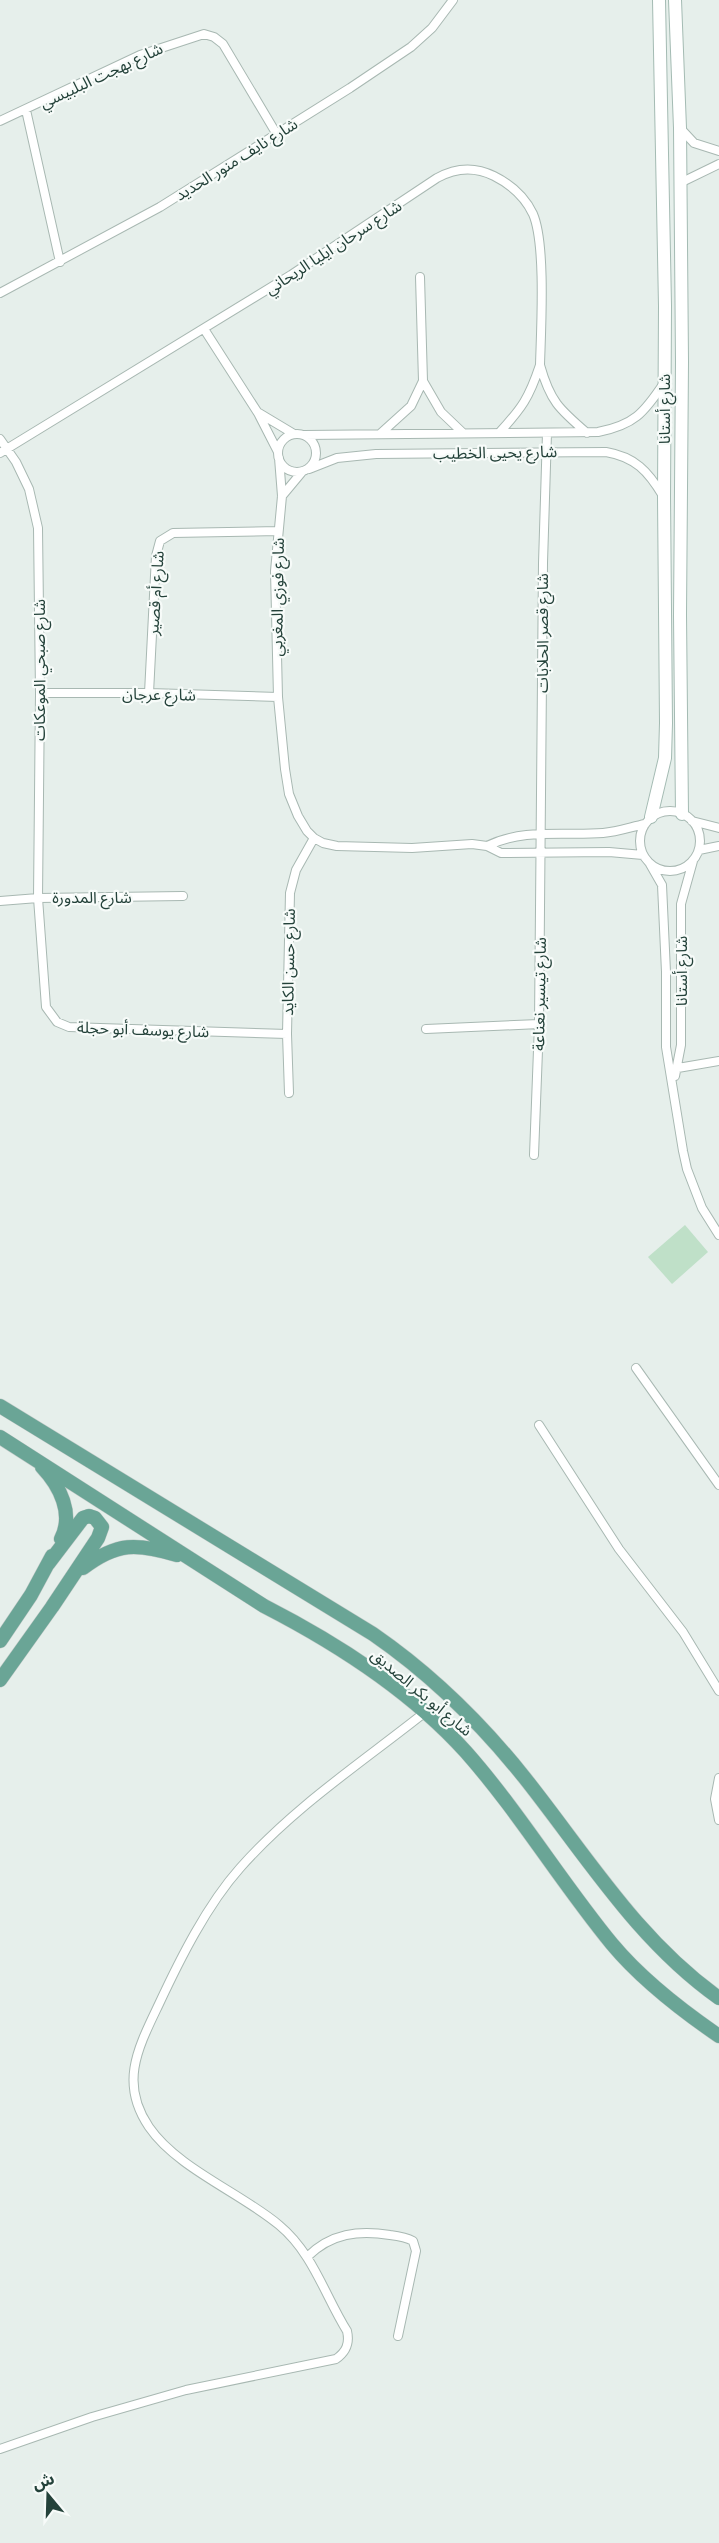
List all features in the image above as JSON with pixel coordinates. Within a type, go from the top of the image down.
[{"type":"main road","name":"شارع أبو بكر الصديق","points":[[0,1406],[373,1634],[424,1673],[462,1706],[506,1755],[642,1930],[687,1975],[719,1998]]},
{"type":"main road","name":"شارع أبو بكر الصديق","points":[[0,1437],[264,1606],[308,1628],[363,1663],[424,1713],[465,1751],[501,1794],[557,1873],[614,1946],[660,1993],[719,2036]]},
{"type":"main road","points":[[30,1455],[53,1480],[64,1506],[66,1524],[63,1535],[48,1564]]},
{"type":"main road","points":[[0,1641],[48,1564],[78,1522],[89,1516],[94,1518],[102,1527],[101,1533],[0,1680]]},
{"type":"main road","points":[[72,1576],[100,1555],[120,1547],[145,1547],[190,1559]]},
{"type":"street","name":"شارع نايف منور الحديد","points":[[0,292],[160,207],[350,88],[411,47],[432,28],[453,0]]},
{"type":"street","name":"شارع أستانا","points":[[648,821],[660,784],[666,735],[665,306],[659,0]]},
{"type":"street","name":"شارع أستانا","points":[[675,0],[680,128],[687,817]]},
{"type":"street","name":"شارع بهجت البلبيسي","points":[[60,262],[26,110],[131,58],[204,34],[214,37],[223,44],[276,133]]},
{"type":"street","points":[[0,121],[26,110]]},
{"type":"street","points":[[680,128],[694,143],[719,151]]},
{"type":"street","points":[[680,183],[719,164]]},
{"type":"street","name":"شارع سرحان ايليا الريحاني","points":[[4,451],[291,275],[437,178],[456,170],[466,169],[491,174],[522,197],[534,216],[539,250],[540,365],[533,388],[525,403],[499,433]]},
{"type":"street","name":"شارع يحيى الخطيب","points":[[380,434],[411,406],[423,381],[420,277]]},
{"type":"street","name":"شارع فوزي المغربي","points":[[204,328],[258,413],[278,455],[282,496],[275,571],[278,697]]},
{"type":"street","name":"شارع سرحان ايليا الريحاني","points":[[540,365],[551,398],[587,433]]},
{"type":"street","name":"شارع يحيى الخطيب","points":[[423,381],[441,411],[462,432]]},
{"type":"street","name":"شارع يحيى الخطيب","points":[[304,435],[462,432],[587,433],[619,427],[636,418],[650,405],[664,383]]},
{"type":"street","name":"شارع فوزي المغربي","points":[[258,413],[294,435]]},
{"type":"street","name":"شارع قصر الحلابات","points":[[541,833],[547,433]]},
{"type":"street","points":[[282,496],[316,459],[313,442],[304,435],[294,435],[285,439],[278,455],[285,468],[296,472],[305,470]]},
{"type":"street","name":"شارع صبحي الموعكات","points":[[0,439],[4,451],[29,489],[37,520],[40,693],[38,898]]},
{"type":"street","name":"شارع يحيى الخطيب","points":[[305,470],[337,459],[376,454],[606,452],[621,455],[644,468],[664,497]]},
{"type":"street","name":"شارع أم قصير","points":[[149,693],[156,556],[160,541],[173,533],[278,531]]},
{"type":"street","name":"شارع عرجان","points":[[40,693],[149,693],[278,697]]},
{"type":"street","points":[[278,697],[280,735],[289,794],[307,831],[314,838],[330,844],[360,847],[487,846],[501,839],[541,833],[605,833],[648,821],[661,812],[687,817],[719,828]]},
{"type":"street","points":[[648,821],[640,834],[639,845],[643,855],[650,864],[660,870],[672,872],[684,868],[693,861],[699,850],[698,830],[687,817]]},
{"type":"street","name":"شارع تيسير نعناعة","points":[[534,1155],[539,1024],[541,833]]},
{"type":"street","name":"شارع حسن الكايد","points":[[289,1092],[287,1034],[290,893],[296,870],[314,838]]},
{"type":"street","points":[[487,846],[501,853],[609,852],[643,855]]},
{"type":"street","points":[[699,850],[719,846]]},
{"type":"street","name":"شارع أستانا","points":[[693,861],[681,904],[681,1045],[674,1069],[674,1082],[687,1169],[707,1219],[719,1235]]},
{"type":"street","name":"شارع أستانا","points":[[650,864],[662,885],[666,972],[666,1047],[674,1069]]},
{"type":"street","name":"شارع المدورة","points":[[0,901],[38,898],[183,896]]},
{"type":"street","name":"شارع يوسف أبو حجلة","points":[[38,898],[46,1007],[53,1018],[62,1025],[287,1034]]},
{"type":"street","points":[[426,1029],[539,1024]]},
{"type":"street","points":[[674,1069],[719,1061]]},
{"type":"street","points":[[636,1368],[719,1485]]},
{"type":"street","points":[[539,1425],[619,1549],[683,1632],[719,1691]]},
{"type":"street","points":[[0,2449],[139,2402],[234,2379],[336,2359],[348,2344],[347,2331],[307,2257],[278,2224],[175,2154],[158,2138],[144,2120],[135,2100],[132,2082],[133,2069],[156,2010],[181,1960],[208,1914],[239,1869],[320,1793],[424,1713]]},
{"type":"street","points":[[719,1778],[715,1799],[719,1820]]},
{"type":"street","points":[[307,2257],[319,2246],[334,2238],[361,2232],[407,2238],[413,2241],[416,2251],[398,2336]]},
{"type":"green space","points":[[685,1225],[708,1252],[672,1284],[648,1257]]}]
